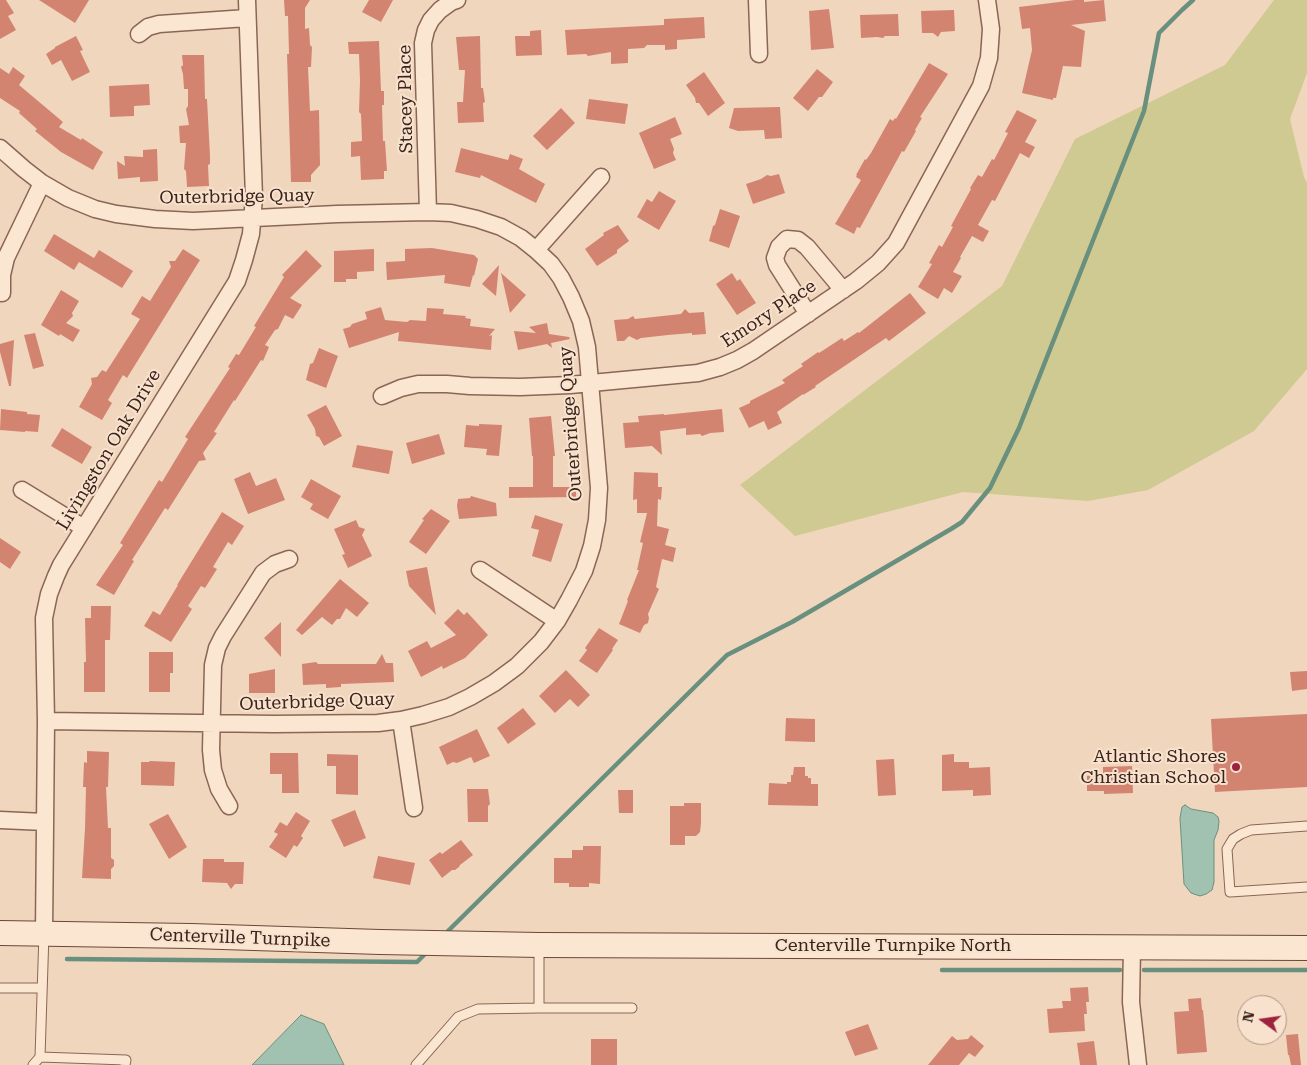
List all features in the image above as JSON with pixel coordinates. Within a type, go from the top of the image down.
[{"type":"main road","name":"Centerville Turnpike","points":[[0,933],[480,944]]},
{"type":"main road","name":"Centerville Turnpike North","points":[[480,944],[1307,948]]},
{"type":"street","name":"Livingston Oak Drive","points":[[44,933],[46,721],[44,618],[49,594],[56,576],[84,528],[237,280],[244,260],[251,234],[254,197],[246,0]]},
{"type":"street","name":"Stacey Place","points":[[428,212],[423,43],[431,20],[440,10],[457,0]]},
{"type":"street","points":[[757,0],[759,54]]},
{"type":"street","name":"Emory Place","points":[[382,396],[401,388],[418,384],[520,387],[590,383],[698,372],[720,367],[753,351],[878,264],[896,242],[981,86],[989,58],[991,29],[987,0]]},
{"type":"street","points":[[138,34],[148,27],[159,24],[247,18]]},
{"type":"street","name":"Outerbridge Quay","points":[[0,148],[42,183],[68,198],[95,209],[116,214],[154,219],[193,221],[337,214],[451,213],[501,227],[521,238],[551,264],[561,278],[581,321],[587,347],[599,488],[597,520],[592,546],[584,571],[557,621],[540,642],[516,666],[494,683],[449,707],[422,716],[378,723],[211,724],[46,721]]},
{"type":"street","points":[[536,250],[601,177]]},
{"type":"street","points":[[2,293],[2,275],[6,258],[42,183]]},
{"type":"street","points":[[808,314],[777,265],[775,258],[779,247],[787,239],[798,240],[807,247],[843,290]]},
{"type":"street","points":[[22,490],[84,528]]},
{"type":"street","points":[[229,806],[219,788],[213,770],[210,750],[213,665],[217,648],[263,573],[275,564],[289,559]]},
{"type":"street","points":[[480,570],[557,621]]},
{"type":"street","points":[[401,720],[414,808]]},
{"type":"street","points":[[0,820],[45,822]]},
{"type":"street","points":[[1132,948],[1131,1002],[1138,1065]]},
{"type":"lane","points":[[1307,826],[1251,830],[1233,839],[1227,849],[1230,892],[1307,887]]},
{"type":"lane","points":[[34,1065],[40,1057],[44,933]]},
{"type":"lane","points":[[539,1008],[540,945]]},
{"type":"lane","points":[[0,988],[42,988]]},
{"type":"lane","points":[[416,1065],[458,1017],[478,1009],[632,1008]]},
{"type":"lane","points":[[40,1057],[126,1060],[125,1065]]},
{"type":"shaded area","points":[[1274,0],[1307,0],[1307,73],[1290,119],[1307,183],[1307,369],[1254,431],[1148,490],[1088,501],[963,492],[795,536],[740,485],[1002,286],[1075,139],[1225,65]]},
{"type":"shaded area","points":[[1185,805],[1191,809],[1213,813],[1218,817],[1219,821],[1214,840],[1214,882],[1212,890],[1200,896],[1191,893],[1184,884],[1180,818],[1182,807]]},
{"type":"shaded area","points":[[301,1015],[324,1024],[344,1065],[252,1065]]},
{"type":"building","points":[[0,0],[6,0],[14,13],[8,16],[16,30],[0,39]]},
{"type":"building","points":[[39,0],[89,0],[75,23]]},
{"type":"building","points":[[284,0],[310,0],[305,8],[305,29],[309,28],[310,45],[312,47],[311,67],[308,67],[310,111],[319,110],[320,165],[311,175],[311,182],[291,182],[287,54],[289,54],[288,16],[285,16]]},
{"type":"building","points":[[369,0],[393,0],[381,22],[362,12]]},
{"type":"building","points":[[1084,0],[1084,2],[1104,0],[1106,21],[1071,25],[1085,31],[1081,67],[1063,66],[1056,98],[1053,98],[1053,100],[1022,93],[1032,50],[1030,28],[1022,29],[1019,7]]},
{"type":"building","points":[[829,9],[834,48],[811,50],[809,11]]},
{"type":"building","points":[[954,10],[955,31],[941,32],[938,37],[933,33],[922,33],[921,11]]},
{"type":"building","points":[[898,14],[899,36],[861,38],[860,15]]},
{"type":"building","points":[[704,17],[705,38],[677,40],[677,49],[665,50],[665,45],[647,45],[644,48],[628,49],[628,63],[611,64],[611,52],[588,56],[586,54],[567,55],[565,30],[664,25],[664,19]]},
{"type":"building","points":[[541,30],[542,55],[516,56],[515,36],[530,36],[530,31]]},
{"type":"building","points":[[76,36],[83,50],[80,51],[90,72],[72,81],[61,60],[52,65],[46,54]]},
{"type":"building","points":[[480,36],[481,88],[483,88],[485,102],[483,103],[484,122],[458,123],[457,102],[463,102],[465,70],[459,70],[456,37]]},
{"type":"building","points":[[379,41],[381,91],[384,91],[384,105],[382,105],[383,141],[385,141],[387,171],[384,171],[384,179],[361,180],[360,156],[351,157],[351,142],[362,141],[361,114],[359,112],[359,54],[349,54],[348,42]]},
{"type":"building","points":[[182,55],[204,55],[205,99],[207,99],[210,156],[210,164],[208,165],[209,186],[187,187],[186,171],[184,169],[186,143],[180,143],[179,126],[189,125],[186,109],[188,106],[188,89],[184,89],[181,67],[183,65]]},
{"type":"building","points":[[929,63],[948,74],[920,117],[922,118],[916,131],[904,152],[902,151],[860,228],[857,227],[854,234],[835,224],[861,180],[856,175],[890,119],[893,121],[896,119]]},
{"type":"building","points":[[13,67],[25,76],[19,85],[63,122],[59,127],[81,140],[82,138],[103,152],[93,170],[61,152],[35,131],[37,129],[19,113],[20,111],[0,98],[0,68],[9,74]]},
{"type":"building","points":[[817,69],[833,82],[808,111],[793,98]]},
{"type":"building","points":[[704,72],[725,103],[708,116],[699,103],[696,103],[695,98],[686,85]]},
{"type":"building","points":[[149,84],[150,105],[134,106],[134,116],[110,117],[109,86]]},
{"type":"building","points":[[589,99],[628,104],[625,124],[586,119]]},
{"type":"building","points":[[780,107],[782,138],[765,139],[764,130],[738,131],[729,128],[734,108]]},
{"type":"building","points":[[561,108],[575,123],[547,150],[533,136]]},
{"type":"building","points":[[1017,110],[1037,120],[1025,142],[1035,147],[1029,158],[1020,153],[995,201],[992,200],[978,225],[989,231],[983,242],[972,236],[953,272],[962,276],[952,293],[944,288],[938,299],[918,287],[932,264],[929,263],[939,245],[942,247],[953,227],[951,226],[970,188],[978,175],[982,177],[992,159],[994,160],[1008,133],[1005,132]]},
{"type":"building","points":[[675,117],[682,134],[670,139],[676,160],[654,169],[639,133]]},
{"type":"building","points":[[461,148],[508,160],[510,154],[523,159],[519,169],[545,184],[536,203],[481,175],[480,178],[455,172]]},
{"type":"building","points":[[157,149],[158,181],[140,182],[140,177],[118,179],[117,161],[125,166],[124,156],[143,157],[143,150]]},
{"type":"building","points":[[779,174],[785,193],[753,204],[746,184],[767,175]]},
{"type":"building","points":[[659,191],[676,201],[659,230],[637,217],[647,199],[652,202]]},
{"type":"building","points":[[720,209],[740,216],[729,248],[709,241]]},
{"type":"building","points":[[618,225],[629,241],[617,250],[617,253],[597,266],[585,249],[604,235],[603,233]]},
{"type":"building","points":[[54,234],[94,258],[99,250],[133,271],[122,288],[79,262],[74,270],[44,251]]},
{"type":"building","points":[[432,248],[474,255],[478,259],[470,287],[444,283],[445,275],[387,280],[386,262],[405,261],[405,249]]},
{"type":"building","points":[[183,249],[200,260],[127,378],[123,375],[108,400],[112,403],[102,420],[79,407],[92,384],[91,378],[97,377],[102,370],[106,372],[140,319],[131,314],[142,296],[150,301],[171,267],[169,261],[175,261]]},
{"type":"building","points":[[374,249],[374,271],[357,272],[357,279],[346,279],[346,282],[334,282],[334,251]]},
{"type":"building","points":[[306,250],[322,266],[290,298],[302,305],[293,319],[285,315],[278,329],[275,330],[265,345],[269,347],[263,361],[261,360],[234,400],[214,432],[217,433],[203,453],[206,460],[199,461],[168,510],[165,508],[132,560],[134,561],[114,595],[96,585],[123,545],[120,543],[159,480],[162,482],[188,439],[185,437],[230,368],[228,367],[236,354],[239,355],[256,327],[254,326],[284,277],[282,275]]},
{"type":"building","points":[[499,265],[496,296],[482,284]]},
{"type":"building","points":[[501,273],[526,295],[510,313]]},
{"type":"building","points":[[732,273],[737,281],[740,279],[756,303],[737,315],[716,284]]},
{"type":"building","points":[[61,290],[79,301],[72,313],[73,316],[66,323],[80,330],[73,342],[41,325]]},
{"type":"building","points":[[910,293],[926,313],[889,341],[886,338],[777,412],[782,423],[768,430],[764,421],[749,428],[739,408],[785,383],[782,380],[803,366],[801,364],[842,338],[844,341],[859,333]]},
{"type":"building","points":[[381,307],[385,320],[426,321],[427,308],[444,309],[443,314],[466,316],[465,318],[471,319],[470,326],[495,329],[489,336],[492,335],[491,350],[398,341],[399,332],[349,348],[343,329],[367,319],[365,312]]},
{"type":"building","points":[[685,309],[689,313],[704,312],[706,334],[668,335],[637,340],[629,336],[624,341],[617,341],[614,320],[628,319],[633,316],[635,319],[681,314]]},
{"type":"building","points":[[547,323],[549,334],[569,337],[570,339],[551,343],[552,348],[547,344],[518,350],[514,331],[536,333],[529,327]]},
{"type":"building","points":[[35,333],[44,366],[33,369],[24,335]]},
{"type":"building","points":[[14,340],[11,386],[9,386],[0,352],[0,344]]},
{"type":"building","points":[[319,348],[338,356],[326,388],[306,380],[310,364],[313,363]]},
{"type":"building","points":[[326,405],[342,436],[324,446],[319,437],[316,436],[315,429],[307,415]]},
{"type":"building","points":[[1,409],[40,415],[38,432],[0,430]]},
{"type":"building","points":[[722,409],[724,432],[710,433],[702,436],[700,434],[686,435],[686,428],[660,431],[662,455],[652,446],[625,448],[623,423],[639,422],[638,416]]},
{"type":"building","points":[[551,416],[555,456],[553,456],[553,487],[576,487],[576,497],[509,498],[509,487],[533,487],[533,456],[529,418]]},
{"type":"building","points":[[479,424],[502,425],[499,456],[486,455],[487,449],[464,447],[466,425],[479,426]]},
{"type":"building","points":[[62,428],[92,447],[82,464],[51,446]]},
{"type":"building","points":[[439,434],[445,454],[412,464],[406,443]]},
{"type":"building","points":[[357,445],[393,451],[389,474],[352,467]]},
{"type":"building","points":[[250,472],[256,486],[276,478],[285,500],[248,514],[234,479]]},
{"type":"building","points":[[634,472],[658,473],[658,487],[662,487],[661,500],[658,499],[657,526],[669,529],[665,545],[676,548],[673,562],[662,559],[656,587],[659,589],[648,614],[648,623],[644,625],[640,633],[619,624],[639,570],[637,570],[643,543],[640,542],[647,513],[637,513],[637,499],[633,500]]},
{"type":"building","points":[[311,479],[341,496],[328,519],[310,509],[313,504],[301,497]]},
{"type":"building","points":[[471,496],[496,503],[497,516],[459,519],[458,499],[470,498]]},
{"type":"building","points":[[431,509],[450,521],[426,554],[409,542],[424,520],[422,519]]},
{"type":"building","points":[[222,512],[244,526],[232,545],[228,542],[213,567],[217,569],[205,588],[201,586],[188,606],[192,609],[171,642],[144,626],[153,611],[160,615]]},
{"type":"building","points":[[535,515],[563,524],[551,562],[532,556],[539,530],[531,528]]},
{"type":"building","points":[[356,520],[359,527],[365,529],[362,535],[372,556],[348,568],[342,555],[345,554],[334,529]]},
{"type":"building","points":[[0,538],[21,552],[10,569],[0,562]]},
{"type":"building","points":[[427,567],[436,615],[409,586],[406,571]]},
{"type":"building","points":[[340,579],[369,603],[357,617],[346,608],[340,619],[337,619],[332,625],[322,617],[302,635],[296,630]]},
{"type":"building","points":[[91,606],[111,606],[110,640],[105,640],[105,692],[84,692],[84,662],[86,662],[85,618],[91,618]]},
{"type":"building","points":[[458,609],[464,615],[467,612],[488,635],[465,658],[443,669],[442,666],[421,677],[408,651],[427,641],[431,648],[456,635],[444,623]]},
{"type":"building","points":[[281,622],[281,657],[264,638]]},
{"type":"building","points":[[599,628],[618,640],[597,673],[579,661],[587,650],[585,648]]},
{"type":"building","points":[[149,652],[173,652],[173,673],[170,673],[170,692],[149,692]]},
{"type":"building","points":[[382,654],[386,663],[393,663],[394,682],[341,684],[341,687],[326,688],[326,684],[303,685],[302,664],[316,662],[318,664],[376,664]]},
{"type":"building","points":[[275,669],[275,693],[249,693],[249,674]]},
{"type":"building","points":[[566,670],[590,695],[578,707],[570,699],[555,713],[539,696]]},
{"type":"building","points":[[1307,671],[1307,689],[1292,691],[1290,672]]},
{"type":"building","points":[[523,708],[536,724],[508,744],[497,728]]},
{"type":"building","points":[[1307,714],[1307,787],[1215,792],[1211,719]]},
{"type":"building","points":[[786,718],[815,719],[815,742],[785,741]]},
{"type":"building","points":[[477,729],[490,756],[474,763],[471,757],[447,765],[439,747]]},
{"type":"building","points":[[87,751],[109,752],[108,787],[106,787],[108,828],[111,828],[111,858],[114,860],[114,866],[111,869],[111,879],[82,878],[86,787],[83,787],[84,762],[87,763]]},
{"type":"building","points":[[270,753],[298,753],[299,793],[282,793],[282,774],[270,774]]},
{"type":"building","points":[[327,754],[358,755],[358,795],[336,794],[336,766],[327,766]]},
{"type":"building","points":[[954,754],[954,762],[969,762],[969,768],[990,767],[991,795],[973,796],[973,790],[942,791],[942,755]]},
{"type":"building","points":[[894,759],[896,795],[878,796],[876,760]]},
{"type":"building","points":[[141,762],[175,762],[174,786],[141,785]]},
{"type":"building","points":[[1132,766],[1133,793],[1104,794],[1104,791],[1087,791],[1087,776],[1103,774],[1103,767]]},
{"type":"building","points":[[794,767],[805,767],[805,776],[811,778],[811,784],[818,784],[818,806],[768,805],[769,783],[787,784],[787,782],[791,782]]},
{"type":"building","points":[[467,789],[488,789],[490,804],[488,806],[488,822],[468,822]]},
{"type":"building","points":[[618,790],[633,790],[633,813],[619,813]]},
{"type":"building","points":[[684,803],[701,803],[700,832],[696,836],[685,836],[685,845],[670,845],[670,806],[684,806]]},
{"type":"building","points":[[355,810],[366,838],[344,847],[331,820]]},
{"type":"building","points":[[296,812],[310,821],[301,836],[303,838],[297,847],[294,845],[286,858],[269,847],[278,834],[274,832],[280,822],[287,826]]},
{"type":"building","points":[[168,814],[187,847],[169,859],[149,824]]},
{"type":"building","points":[[461,840],[473,855],[442,878],[429,860],[440,852],[442,854]]},
{"type":"building","points":[[583,846],[601,846],[600,884],[589,883],[589,887],[569,887],[569,883],[554,883],[554,858],[572,858],[572,850],[583,850]]},
{"type":"building","points":[[378,856],[415,863],[410,885],[373,878]]},
{"type":"building","points":[[203,859],[224,859],[224,862],[244,862],[243,884],[235,884],[231,889],[227,883],[202,882]]},
{"type":"building","points":[[1088,987],[1089,1002],[1086,1002],[1087,1014],[1084,1014],[1085,1031],[1049,1033],[1047,1009],[1063,1008],[1062,1001],[1071,1001],[1070,988]]},
{"type":"building","points":[[1201,998],[1207,1052],[1177,1054],[1174,1012],[1189,1011],[1188,999]]},
{"type":"building","points":[[868,1024],[878,1049],[855,1056],[845,1032]]},
{"type":"building","points":[[1298,1034],[1301,1065],[1291,1065],[1288,1055],[1287,1035]]},
{"type":"building","points":[[971,1035],[984,1046],[975,1057],[969,1053],[959,1065],[928,1065],[952,1036],[957,1040],[968,1039]]},
{"type":"building","points":[[591,1039],[617,1039],[617,1065],[591,1065]]},
{"type":"building","points":[[1094,1041],[1097,1065],[1080,1065],[1077,1043]]},
{"type":"waterway","points":[[448,931],[727,655],[792,622],[951,529],[962,522],[990,488],[1019,428],[1144,111],[1159,33],[1193,0]]},
{"type":"waterway","points":[[67,959],[417,962],[424,955]]},
{"type":"waterway","points":[[942,970],[1120,970]]},
{"type":"waterway","points":[[1144,970],[1307,970]]},
{"type":"place","name":"Atlantic Shores Christian School","points":[[1236,767]]}]
